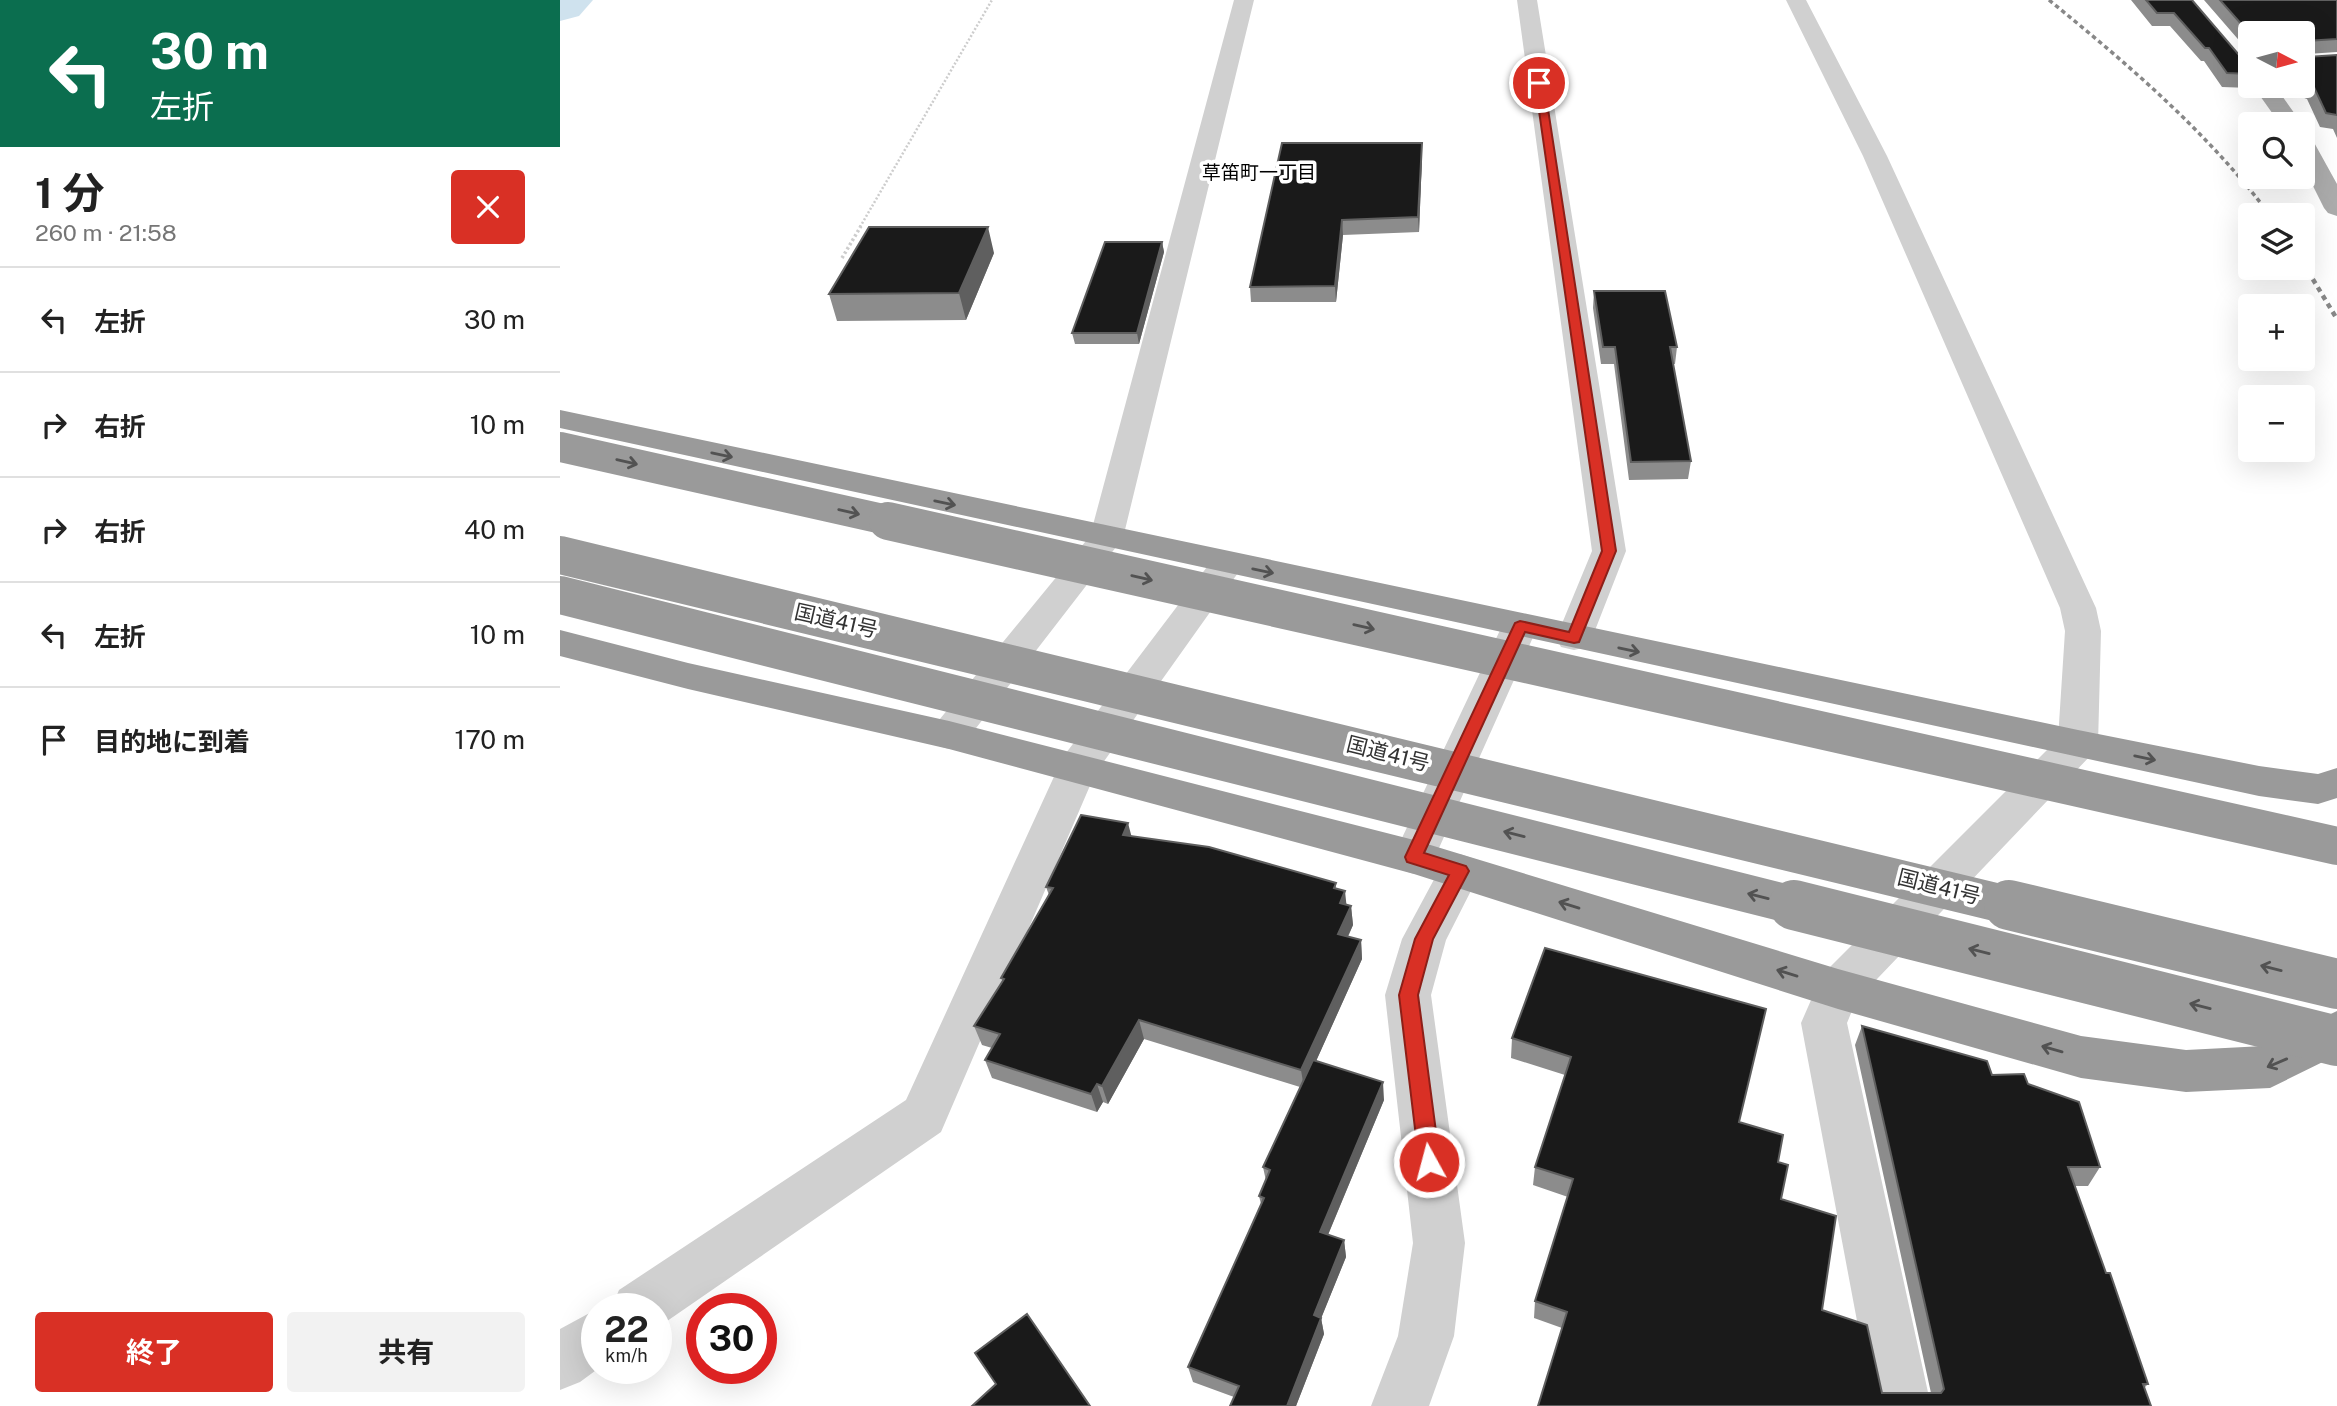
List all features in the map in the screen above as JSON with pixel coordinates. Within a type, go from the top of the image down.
[{"type":"highway","points":[[560,419],[2078,744],[2259,781],[2318,789],[2337,783]]},
{"type":"highway","points":[[560,447],[2337,846]]},
{"type":"highway","name":"国道41号","points":[[560,532],[2337,957]]},
{"type":"highway","name":"国道41号","points":[[560,555],[2337,984]]},
{"type":"highway","points":[[560,595],[2337,1041]]},
{"type":"highway","points":[[560,643],[688,676],[949,735],[1414,857],[1838,989],[2081,1057],[2186,1072],[2270,1067],[2337,1031]]},
{"type":"main road","points":[[2315,165],[2337,208]]},
{"type":"street","points":[[949,735],[1106,538],[1244,0]]},
{"type":"street","points":[[1527,0],[1609,551],[1574,638]]},
{"type":"street","points":[[1796,0],[1875,156],[2078,608],[2083,631],[2078,744],[1838,989],[1824,1023],[1902,1406]]},
{"type":"street","points":[[662,1293],[924,1116],[1077,768],[1228,563]]},
{"type":"street","points":[[1414,857],[1520,626]]},
{"type":"street","points":[[1400,1406],[1426,1336],[1439,1243],[1408,995],[1424,939],[1460,871]]},
{"type":"street","points":[[560,1362],[581,1348]]},
{"type":"path","points":[[842,258],[992,0]]},
{"type":"building","points":[[2146,0],[2192,0],[2238,54],[2238,73],[2227,73],[2209,48],[2205,48],[2174,13],[2157,13]]},
{"type":"building","points":[[2220,0],[2337,0],[2337,39],[2315,40],[2315,21],[2239,21]]},
{"type":"building","points":[[2337,55],[2337,115],[2326,113],[2315,89],[2315,56]]},
{"type":"building","points":[[1282,143],[1422,143],[1418,217],[1342,220],[1335,286],[1250,287]]},
{"type":"building","points":[[869,227],[988,227],[959,293],[829,294]]},
{"type":"building","points":[[1105,242],[1162,242],[1137,333],[1072,333]]},
{"type":"building","points":[[1594,291],[1665,291],[1677,347],[1670,347],[1691,461],[1631,462],[1615,347],[1603,347]]},
{"type":"building","points":[[1081,815],[1128,823],[1123,835],[1209,847],[1336,883],[1334,888],[1345,891],[1340,903],[1351,906],[1338,934],[1361,940],[1301,1070],[1139,1020],[1102,1086],[1097,1084],[1091,1094],[985,1060],[1000,1034],[974,1026],[1004,979],[1001,978],[1053,888],[1046,887]]},
{"type":"building","points":[[1545,948],[1766,1009],[1739,1122],[1783,1135],[1778,1162],[1788,1165],[1781,1199],[1836,1216],[1822,1310],[1867,1325],[1882,1393],[1941,1393],[1944,1389],[1862,1026],[1987,1061],[1992,1075],[2024,1074],[2028,1084],[2079,1102],[2100,1167],[2068,1167],[2106,1273],[2110,1273],[2148,1384],[2143,1384],[2151,1406],[1538,1406],[1567,1312],[1535,1301],[1573,1179],[1535,1167],[1571,1057],[1512,1038]]},
{"type":"building","points":[[1313,1060],[1383,1082],[1320,1232],[1344,1240],[1314,1315],[1321,1318],[1287,1406],[1230,1406],[1239,1386],[1188,1367],[1264,1198],[1259,1196],[1270,1170],[1263,1167]]},
{"type":"building","points":[[1027,1314],[1090,1406],[972,1406],[996,1384],[975,1353]]},
{"type":"waterway","points":[[560,5],[566,0]]},
{"type":"railway","points":[[2049,0],[2166,101],[2220,156],[2260,203]]},
{"type":"railway","points":[[2313,280],[2337,319]]},
{"type":"district","name":"草笛町一丁目","points":[[1259,172]]},
{"type":"route","points":[[1429,1162],[1408,995],[1424,939],[1460,871],[1414,857],[1520,626],[1574,638],[1609,551],[1539,83]]}]
